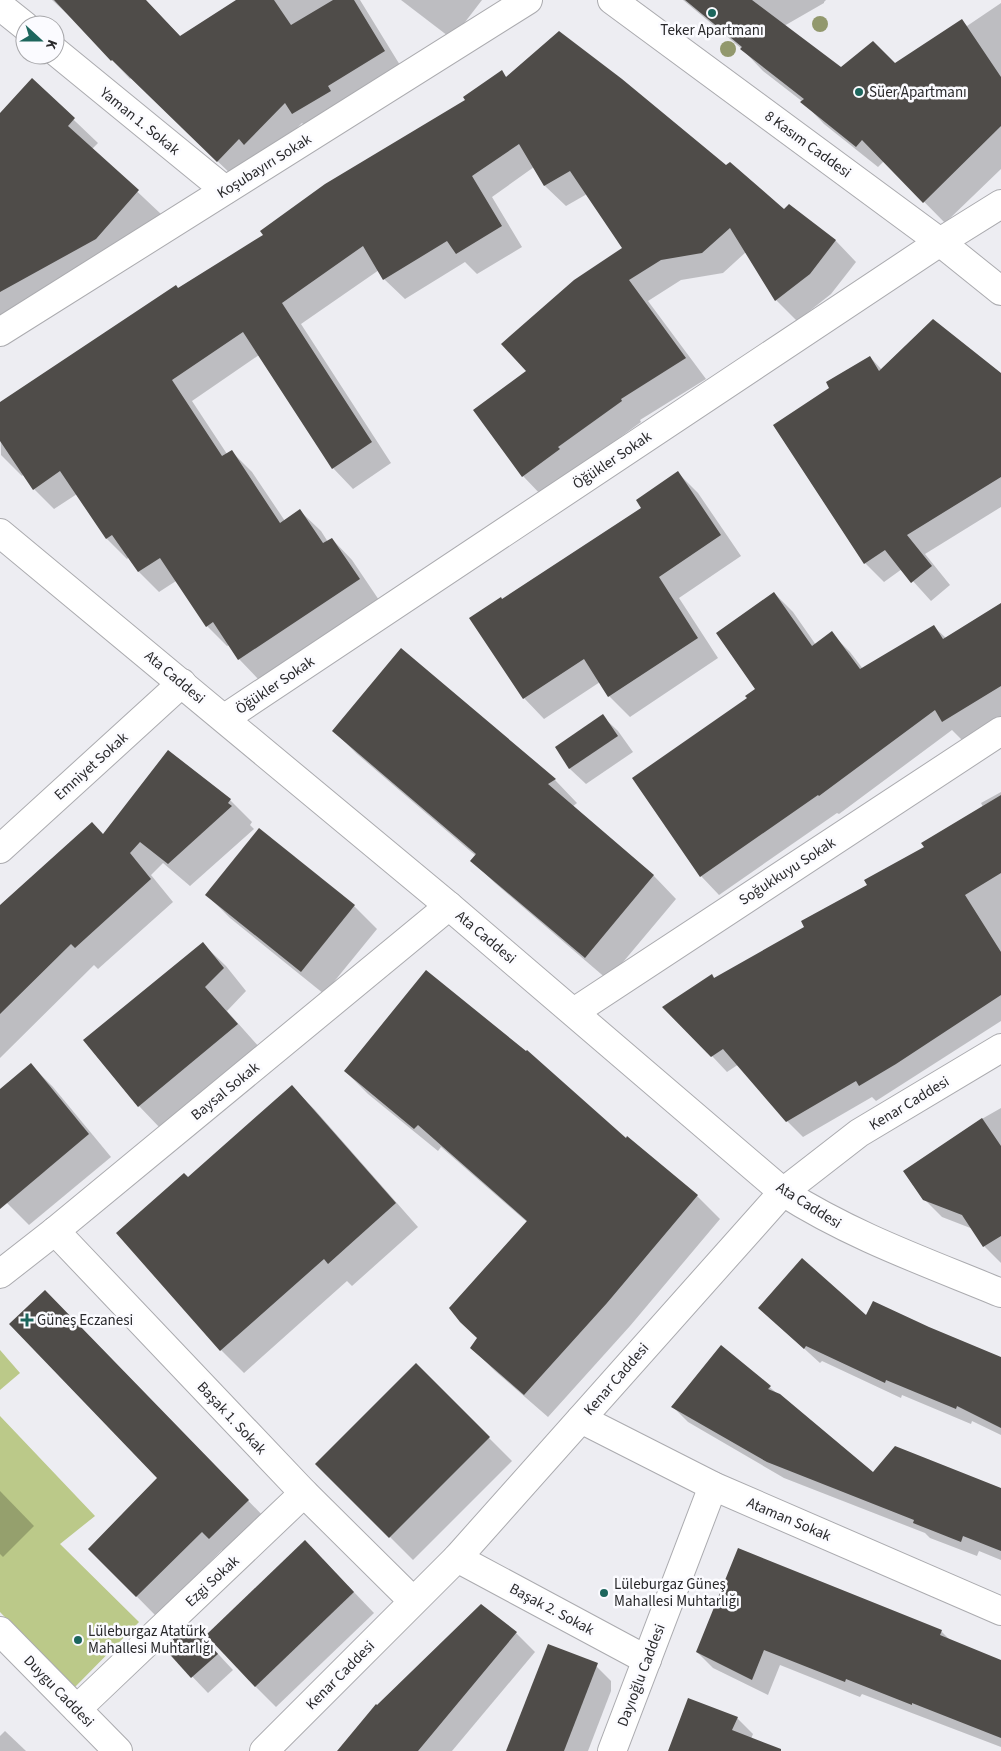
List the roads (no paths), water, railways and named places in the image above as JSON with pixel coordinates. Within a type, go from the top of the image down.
[{"type":"street","name":"Koşubayırı Sokak","points":[[0,332],[528,0]]},
{"type":"street","name":"8 Kasım Caddesi","points":[[612,0],[940,242],[1001,291]]},
{"type":"street","points":[[0,6],[15,18]]},
{"type":"street","name":"Yaman 1. Sokak","points":[[65,59],[225,190]]},
{"type":"street","name":"Öğükler Sokak","points":[[225,718],[940,242],[1001,204]]},
{"type":"street","name":"Ata Caddesi","points":[[0,533],[449,906],[783,1192],[837,1224],[886,1247],[1001,1293]]},
{"type":"street","name":"Emniyet Sokak","points":[[0,849],[182,683]]},
{"type":"street","name":"Soğukkuyu Sokak","points":[[574,1012],[1001,731]]},
{"type":"street","name":"Baysal Sokak","points":[[3,1264],[55,1231],[449,906]]},
{"type":"street","name":"Kenar Caddesi","points":[[264,1751],[457,1558],[783,1192],[859,1133],[1001,1048]]},
{"type":"street","name":"Başak 1. Sokak","points":[[55,1231],[304,1494],[413,1600]]},
{"type":"street","name":"Ataman Sokak","points":[[581,1419],[713,1486],[1001,1611]]},
{"type":"street","name":"Dayıoğlu Caddesi","points":[[612,1751],[713,1486]]},
{"type":"street","name":"Ezgi Sokak","points":[[77,1709],[304,1494]]},
{"type":"street","name":"Başak 2. Sokak","points":[[457,1558],[646,1660]]},
{"type":"street","name":"Duygu Caddesi","points":[[0,1631],[118,1751]]},
{"type":"place","name":"Teker Apartmanı","points":[[712,13]]},
{"type":"place","name":"Süer Apartmanı","points":[[859,92]]},
{"type":"place","name":"Güneş Eczanesi","points":[[27,1320]]},
{"type":"place","name":"Lüleburgaz Güneş Mahallesi Muhtarlığı","points":[[604,1593]]},
{"type":"place","name":"Lüleburgaz Atatürk Mahallesi Muhtarlığı","points":[[78,1640]]}]
